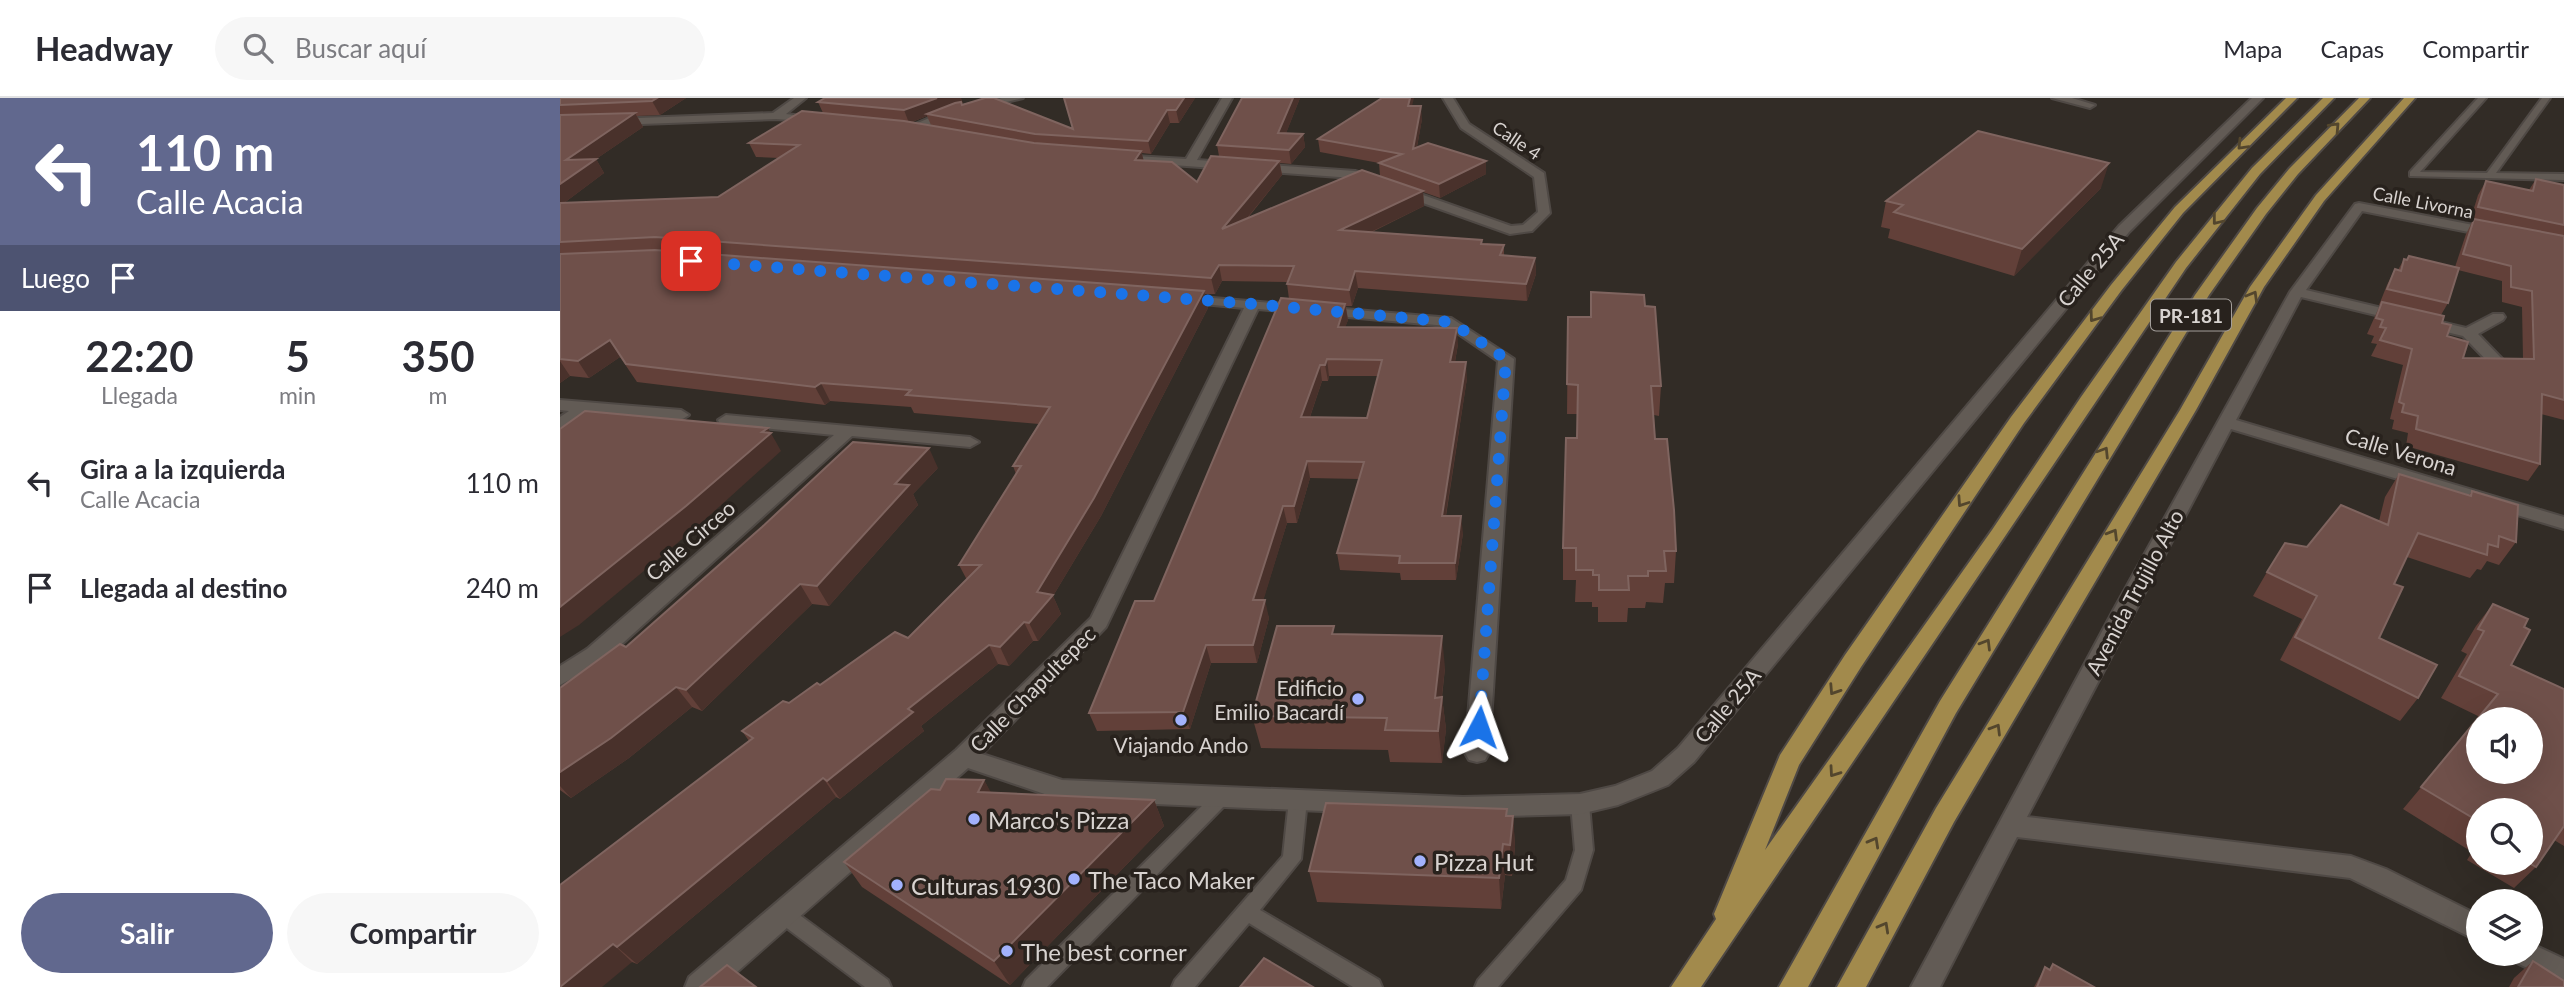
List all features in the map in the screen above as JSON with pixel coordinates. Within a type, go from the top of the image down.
[{"type":"highway","points":[[1714,945],[1788,762],[1853,661],[2017,422],[2116,288],[2179,210],[2292,98]]},
{"type":"highway","name":"PR-181","points":[[1685,987],[1999,534],[2089,397],[2181,265],[2256,171],[2329,98]]},
{"type":"highway","name":"PR-181","points":[[1793,987],[1947,709],[2042,551],[2226,261],[2274,196],[2334,128],[2365,98]]},
{"type":"highway","points":[[1851,987],[1945,815],[2181,422],[2257,287],[2320,198],[2410,98]]},
{"type":"street","points":[[776,116],[801,98]]},
{"type":"street","points":[[910,130],[957,110],[1018,98]]},
{"type":"street","points":[[1108,157],[1190,163],[1227,98]]},
{"type":"street","name":"Calle 4","points":[[1190,163],[1355,176],[1510,230],[1527,228],[1544,213],[1540,176],[1465,126],[1448,98]]},
{"type":"street","points":[[2057,98],[2090,105]]},
{"type":"street","name":"Calle 25A","points":[[964,757],[1062,790],[1463,807],[1580,804],[1618,795],[1660,778],[1686,755],[2124,229],[2258,98]]},
{"type":"street","points":[[560,124],[776,116],[830,121]]},
{"type":"street","points":[[896,128],[936,134]]},
{"type":"street","name":"Calle Livorna","points":[[2359,207],[2509,236]]},
{"type":"street","name":"Avenida Trujillo Alto","points":[[1926,987],[2297,292],[2359,207]]},
{"type":"street","points":[[2297,292],[2468,333],[2500,365]]},
{"type":"street","points":[[1171,298],[1451,322],[1506,359],[1476,753]]},
{"type":"street","name":"Calle Chapultepec","points":[[699,987],[964,757],[1099,622],[1253,304]]},
{"type":"street","points":[[2468,333],[2498,317]]},
{"type":"street","points":[[560,405],[681,415]]},
{"type":"street","points":[[560,425],[584,408]]},
{"type":"street","points":[[726,420],[970,442]]},
{"type":"street","name":"Calle Verona","points":[[2226,422],[2564,523]]},
{"type":"street","name":"Calle Circeo","points":[[560,677],[595,654],[847,432]]},
{"type":"street","points":[[2010,826],[2351,867],[2377,877],[2466,923]]},
{"type":"street","points":[[2543,962],[2564,973]]},
{"type":"lane","points":[[2482,98],[2413,174],[2563,175]]},
{"type":"lane","points":[[2490,175],[2546,98]]},
{"type":"lane","points":[[1033,987],[1222,797]]},
{"type":"lane","points":[[1182,987],[1292,859],[1298,800]]},
{"type":"lane","points":[[1485,987],[1574,884],[1584,850],[1580,804]]},
{"type":"lane","points":[[1247,912],[1372,987]]},
{"type":"lane","points":[[783,914],[881,987]]},
{"type":"building","points":[[560,98],[657,98],[652,101],[560,105]]},
{"type":"building","points":[[825,98],[937,98],[904,110],[818,102]]},
{"type":"building","points":[[994,98],[1073,129],[1064,98],[1184,98],[1176,110],[1167,110],[1148,141],[1035,134],[927,114],[955,103],[961,102],[962,105]]},
{"type":"building","points":[[1242,98],[1293,98],[1278,133],[1303,134],[1289,150],[1217,145]]},
{"type":"building","points":[[1382,98],[1410,98],[1408,106],[1421,106],[1413,149],[1428,143],[1486,161],[1439,184],[1379,163],[1402,154],[1318,139]]},
{"type":"building","points":[[802,111],[904,121],[1034,143],[1141,151],[1135,160],[1172,162],[1197,182],[1211,156],[1279,161],[1222,229],[1362,170],[1423,191],[1340,230],[1482,240],[1481,244],[1504,245],[1500,255],[1535,258],[1526,284],[1355,271],[1349,290],[1287,284],[1294,266],[1219,265],[1211,278],[655,237],[560,242],[560,203],[718,197],[799,145],[749,143]]},
{"type":"building","points":[[635,113],[566,160],[596,159],[560,184],[560,115]]},
{"type":"building","points":[[1978,131],[2109,163],[2022,249],[1894,212],[1903,205],[1886,201]]},
{"type":"building","points":[[2536,179],[2564,185],[2564,225],[2478,207],[2486,181],[2533,191]]},
{"type":"building","points":[[2474,219],[2564,236],[2564,400],[2542,394],[2540,464],[2416,429],[2418,416],[2402,412],[2404,404],[2399,402],[2412,349],[2380,340],[2386,328],[2380,327],[2383,320],[2376,318],[2382,302],[2444,316],[2442,323],[2451,325],[2447,336],[2468,342],[2463,358],[2534,359],[2532,291],[2511,287],[2511,266],[2463,254]]},
{"type":"building","points":[[655,250],[1204,291],[1094,498],[1037,592],[1053,595],[1029,623],[1024,622],[1000,647],[989,645],[908,709],[913,712],[827,781],[823,778],[617,947],[613,944],[560,987],[560,885],[753,738],[742,731],[783,701],[789,703],[817,683],[820,685],[895,632],[908,638],[981,565],[959,565],[1021,466],[1013,466],[1050,407],[906,395],[911,390],[821,383],[815,387],[626,364],[610,340],[578,361],[560,359],[560,254]]},
{"type":"building","points":[[2409,256],[2459,268],[2448,303],[2387,289],[2395,269],[2401,271],[2404,259],[2407,260]]},
{"type":"building","points":[[1591,292],[1644,295],[1645,306],[1655,307],[1661,386],[1651,386],[1655,439],[1667,439],[1676,551],[1664,551],[1666,571],[1648,571],[1648,576],[1628,576],[1629,590],[1599,590],[1599,575],[1593,575],[1593,570],[1576,570],[1576,548],[1563,548],[1566,438],[1577,438],[1578,385],[1567,384],[1568,317],[1591,317]]},
{"type":"building","points":[[1281,298],[1345,304],[1338,327],[1457,328],[1450,362],[1466,362],[1442,516],[1461,516],[1455,563],[1399,563],[1400,556],[1337,553],[1364,462],[1307,461],[1294,506],[1283,506],[1253,600],[1265,600],[1253,645],[1206,645],[1183,712],[1089,713],[1135,601],[1154,601]],"holes":[[[1327,359],[1382,360],[1367,418],[1301,417],[1320,365],[1325,365]]]},
{"type":"building","points":[[585,411],[768,428],[762,432],[771,433],[686,506],[560,607],[560,429]]},
{"type":"building","points":[[853,442],[929,448],[895,484],[909,485],[817,586],[800,584],[686,690],[676,687],[611,738],[560,772],[560,688],[620,644],[626,647]]},
{"type":"building","points":[[2399,474],[2471,496],[2472,491],[2518,505],[2516,542],[2499,536],[2498,547],[2488,544],[2487,555],[2418,533],[2394,584],[2403,587],[2379,638],[2437,665],[2418,698],[2295,637],[2317,596],[2267,572],[2285,543],[2307,547],[2341,505],[2388,525]]},
{"type":"building","points":[[2493,604],[2528,619],[2524,627],[2530,630],[2511,665],[2564,689],[2564,826],[2543,857],[2543,798],[2466,798],[2466,814],[2421,787],[2466,733],[2466,784],[2543,784],[2543,707],[2487,707],[2498,694],[2459,676],[2484,631],[2478,629]]},
{"type":"building","points":[[1277,626],[1334,626],[1332,634],[1442,636],[1435,698],[1442,697],[1438,731],[1385,730],[1387,718],[1252,716]]},
{"type":"building","points":[[946,779],[984,780],[978,792],[1154,800],[994,961],[844,862],[931,789],[940,790]]},
{"type":"building","points":[[1326,803],[1507,809],[1506,816],[1513,816],[1510,845],[1503,844],[1499,878],[1309,871]]},
{"type":"building","points":[[1264,958],[1313,987],[1240,987]]},
{"type":"building","points":[[2053,964],[2094,987],[2037,987],[2045,967],[2050,970]]},
{"type":"building","points":[[727,965],[756,987],[700,987]]},
{"type":"building","points":[[2530,966],[2541,966],[2564,981],[2564,987],[2518,987]]},
{"type":"place","name":"Edificio Emilio Bacardí","points":[[1358,699]]},
{"type":"place","name":"Viajando Ando","points":[[1181,720]]},
{"type":"place","name":"Marco's Pizza","points":[[974,819]]},
{"type":"place","name":"Pizza Hut","points":[[1420,861]]},
{"type":"place","name":"The Taco Maker","points":[[1074,879]]},
{"type":"place","name":"Culturas 1930","points":[[897,885]]},
{"type":"place","name":"The best corner","points":[[1007,951]]},
{"type":"route","points":[[691,261],[1253,304],[1451,322],[1506,359],[1479,727]]}]
